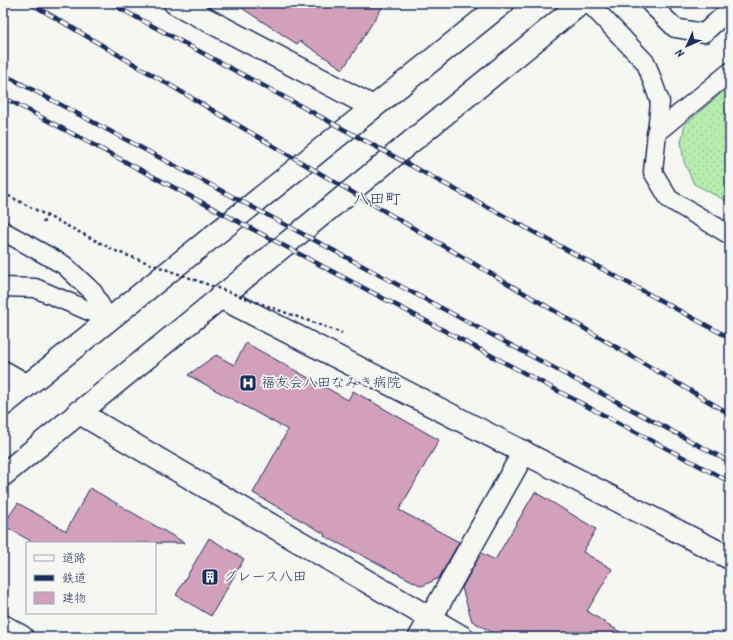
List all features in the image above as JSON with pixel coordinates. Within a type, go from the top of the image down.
[{"type":"street","points":[[175,3],[373,107]]},
{"type":"street","points":[[3,405],[26,384],[503,3]]},
{"type":"street","points":[[3,475],[220,296],[581,3]]},
{"type":"street","points":[[220,296],[730,558]]},
{"type":"street","points":[[3,372],[26,384]]},
{"type":"street","points":[[78,412],[425,628],[462,637]]},
{"type":"street","points":[[425,628],[524,452]]},
{"type":"street","points":[[3,626],[22,637]]},
{"type":"lane","points":[[589,3],[646,63],[660,102],[653,172],[669,199],[730,235]]},
{"type":"lane","points":[[650,3],[675,28],[704,33],[730,9]]},
{"type":"lane","points":[[656,133],[730,72]]},
{"type":"lane","points":[[3,231],[64,265],[93,292],[108,319]]},
{"type":"lane","points":[[3,287],[35,288],[108,319]]},
{"type":"path","points":[[3,193],[118,252],[342,333]]},
{"type":"green space","points":[[730,86],[730,203],[694,184],[684,162],[681,142],[685,124]]},
{"type":"building","points":[[234,3],[385,3],[343,69],[300,41],[297,44]]},
{"type":"building","points":[[246,343],[348,400],[353,391],[439,440],[399,510],[459,542],[439,578],[422,586],[324,536],[325,534],[253,493],[288,430],[188,375],[216,355],[234,365]]},
{"type":"building","points":[[90,488],[185,543],[32,542],[3,525],[18,503],[66,531]]},
{"type":"building","points":[[535,492],[596,529],[583,552],[612,569],[587,611],[628,637],[500,637],[472,621],[462,588],[481,553],[495,560]]},
{"type":"building","name":"グレース八田","points":[[209,538],[244,559],[211,616],[176,595]]},
{"type":"railway","points":[[30,3],[730,414]]},
{"type":"railway","points":[[110,3],[730,338]]},
{"type":"railway","points":[[3,74],[730,462]]},
{"type":"railway","points":[[3,97],[730,482]]},
{"type":"place","name":"福友会八田なみき病院","points":[[248,383]]},
{"type":"place","name":"グレース八田","points":[[210,577]]},
{"type":"district","name":"八田町","points":[[377,199]]}]
